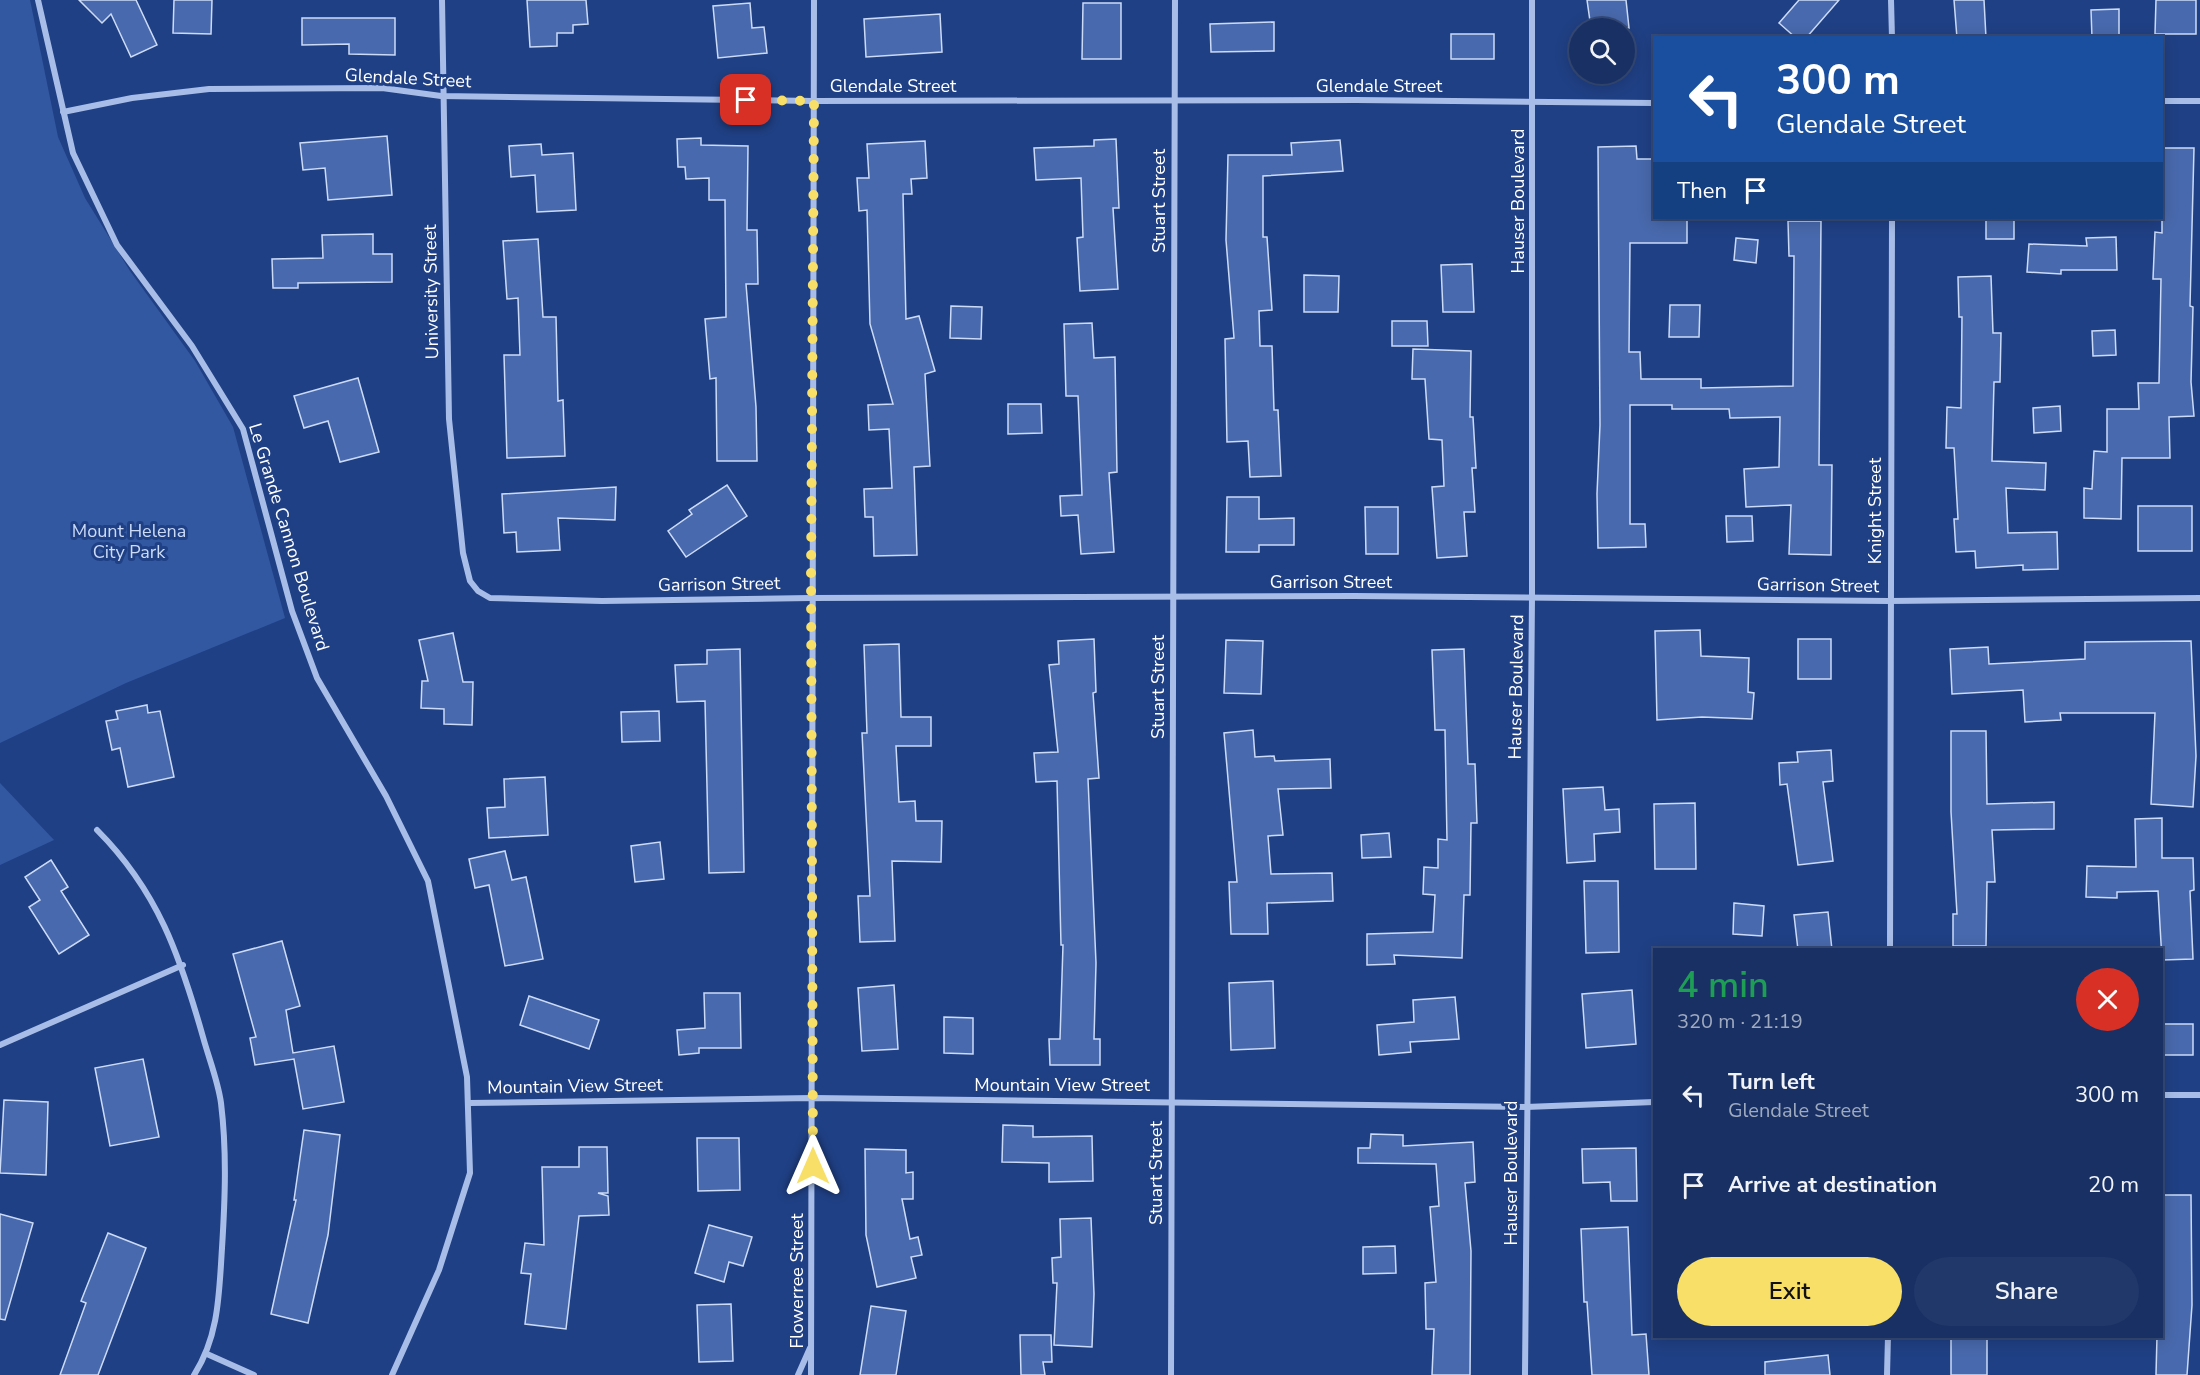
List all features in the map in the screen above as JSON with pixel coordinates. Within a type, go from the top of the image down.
[{"type":"street","name":"Le Grande Cannon Boulevard","points":[[38,0],[73,153],[117,244],[192,346],[243,429],[292,611],[317,678],[386,796],[428,881],[466,1077],[469,1103],[470,1173],[439,1270],[392,1375]]},
{"type":"street","name":"University Street","points":[[441,0],[441,96],[449,419],[463,553],[470,581]]},
{"type":"street","name":"Flowerree Street","points":[[811,1375],[814,0]]},
{"type":"street","name":"Stuart Street","points":[[1171,1375],[1175,0]]},
{"type":"street","name":"Hauser Boulevard","points":[[1525,1375],[1532,597],[1532,0]]},
{"type":"street","points":[[1891,0],[1892,36]]},
{"type":"street","name":"Glendale Street","points":[[63,112],[132,98],[209,89],[382,88],[441,96],[814,101],[1356,100],[1653,103]]},
{"type":"street","points":[[2163,101],[2200,101]]},
{"type":"street","name":"Knight Street","points":[[1890,948],[1889,601],[1892,219]]},
{"type":"street","name":"Garrison Street","points":[[470,581],[478,591],[490,598],[512,600],[1532,597],[1889,601],[2200,598]]},
{"type":"street","points":[[97,830],[115,847],[152,899],[183,965],[221,1101],[225,1192],[217,1318],[207,1354],[194,1375]]},
{"type":"street","points":[[0,1045],[183,965]]},
{"type":"street","points":[[2163,1095],[2200,1095]]},
{"type":"street","name":"Mountain View Street","points":[[469,1103],[813,1098],[1526,1107],[1653,1102]]},
{"type":"street","points":[[1887,1375],[1888,1338]]},
{"type":"street","points":[[798,1375],[812,1346]]},
{"type":"street","points":[[207,1354],[255,1375]]},
{"type":"green space","name":"Mount Helena City Park","points":[[0,0],[30,0],[58,137],[85,198],[130,271],[195,361],[233,427],[285,618],[126,683],[0,743]]},
{"type":"green space","points":[[0,783],[54,840],[0,865]]},
{"type":"building","points":[[79,0],[136,0],[157,45],[131,57],[111,14],[102,23]]},
{"type":"building","points":[[174,0],[212,0],[211,34],[173,33]]},
{"type":"building","points":[[527,0],[586,0],[588,24],[573,25],[573,33],[557,33],[557,46],[530,47]]},
{"type":"building","points":[[1587,0],[1626,0],[1628,18],[1590,18]]},
{"type":"building","points":[[1799,0],[1839,0],[1808,36],[1794,36],[1779,23]]},
{"type":"building","points":[[1954,0],[1984,0],[1986,36],[1957,36]]},
{"type":"building","points":[[2156,0],[2196,0],[2196,34],[2155,34]]},
{"type":"building","points":[[750,3],[752,28],[764,27],[767,53],[718,58],[713,6]]},
{"type":"building","points":[[1083,3],[1121,3],[1121,59],[1082,59]]},
{"type":"building","points":[[2119,9],[2119,36],[2092,36],[2091,10]]},
{"type":"building","points":[[940,14],[942,52],[866,57],[864,19]]},
{"type":"building","points":[[302,18],[395,18],[395,55],[349,54],[349,44],[302,45]]},
{"type":"building","points":[[1274,22],[1274,51],[1211,52],[1210,24]]},
{"type":"building","points":[[1451,34],[1494,34],[1494,59],[1451,59]]},
{"type":"building","points":[[387,136],[392,195],[328,200],[325,168],[303,170],[300,143]]},
{"type":"building","points":[[701,138],[701,145],[748,146],[747,230],[757,230],[758,284],[746,284],[756,407],[757,461],[717,461],[716,378],[710,379],[705,319],[726,317],[725,200],[709,200],[709,178],[686,179],[685,167],[678,167],[677,139]]},
{"type":"building","points":[[1116,139],[1119,208],[1113,208],[1118,289],[1080,291],[1077,238],[1083,237],[1081,178],[1036,180],[1034,148],[1094,146],[1094,140]]},
{"type":"building","points":[[1340,140],[1343,171],[1263,176],[1263,237],[1267,237],[1272,310],[1259,311],[1260,346],[1272,346],[1274,410],[1278,410],[1281,476],[1250,477],[1248,441],[1227,442],[1225,339],[1234,338],[1226,240],[1228,155],[1292,155],[1291,143]]},
{"type":"building","points":[[925,141],[927,178],[911,179],[912,194],[903,194],[906,319],[919,316],[935,371],[925,374],[930,466],[914,467],[917,555],[874,556],[873,517],[865,517],[864,489],[892,488],[889,429],[869,430],[868,405],[893,404],[870,324],[867,210],[859,211],[857,178],[869,178],[867,144]]},
{"type":"building","points":[[541,144],[542,155],[573,153],[576,210],[537,212],[535,175],[511,177],[509,146]]},
{"type":"building","points":[[1636,146],[1637,159],[1653,159],[1653,219],[1687,219],[1687,243],[1630,243],[1629,352],[1640,352],[1641,379],[1701,379],[1701,388],[1793,386],[1794,256],[1789,256],[1788,221],[1821,221],[1819,465],[1832,465],[1831,555],[1789,554],[1791,505],[1746,507],[1744,469],[1779,467],[1780,417],[1730,418],[1729,409],[1672,409],[1672,405],[1630,405],[1630,524],[1645,524],[1646,547],[1598,548],[1597,494],[1600,425],[1598,147]]},
{"type":"building","points":[[2163,148],[2194,148],[2190,306],[2193,307],[2191,382],[2194,416],[2169,417],[2170,458],[2122,458],[2121,519],[2084,518],[2084,488],[2092,489],[2094,451],[2107,452],[2107,409],[2139,409],[2138,383],[2159,383],[2161,279],[2153,279],[2155,232],[2162,233]]},
{"type":"building","points":[[1986,219],[2014,219],[2014,239],[1986,239]]},
{"type":"building","points":[[373,234],[373,254],[392,254],[392,282],[298,283],[298,288],[273,288],[272,259],[323,258],[322,235]]},
{"type":"building","points":[[2116,237],[2117,270],[2061,270],[2061,274],[2027,272],[2029,244],[2087,246],[2086,238]]},
{"type":"building","points":[[1736,238],[1758,240],[1756,263],[1734,260]]},
{"type":"building","points":[[538,239],[543,317],[556,317],[558,401],[563,400],[565,456],[507,458],[504,355],[520,355],[518,298],[507,299],[503,241]]},
{"type":"building","points":[[1472,264],[1474,312],[1443,312],[1441,265]]},
{"type":"building","points":[[1304,275],[1339,276],[1338,312],[1304,312]]},
{"type":"building","points":[[1991,276],[1993,333],[2001,333],[2000,382],[1994,382],[1992,461],[2046,463],[2045,490],[2006,488],[2008,533],[2057,532],[2058,569],[2023,570],[2023,565],[1976,568],[1975,551],[1956,552],[1954,519],[1958,519],[1954,448],[1946,448],[1947,407],[1961,408],[1962,317],[1959,317],[1958,277]]},
{"type":"building","points":[[1670,305],[1700,305],[1699,337],[1669,337]]},
{"type":"building","points":[[951,306],[982,307],[981,339],[950,338]]},
{"type":"building","points":[[1392,321],[1427,321],[1428,346],[1392,346]]},
{"type":"building","points":[[1092,323],[1094,358],[1115,357],[1117,472],[1109,473],[1114,552],[1081,554],[1078,515],[1061,516],[1060,496],[1082,495],[1078,396],[1066,396],[1064,324]]},
{"type":"building","points":[[2115,330],[2116,355],[2093,356],[2092,331]]},
{"type":"building","points":[[1413,349],[1471,351],[1470,417],[1473,417],[1476,468],[1472,468],[1475,512],[1464,512],[1467,556],[1437,558],[1432,487],[1444,486],[1442,440],[1429,439],[1425,379],[1412,379]]},
{"type":"building","points":[[358,378],[379,452],[340,462],[328,421],[304,428],[294,396]]},
{"type":"building","points":[[1008,404],[1041,404],[1042,433],[1008,434]]},
{"type":"building","points":[[2060,406],[2061,431],[2034,433],[2033,408]]},
{"type":"building","points":[[727,485],[747,516],[686,557],[668,531],[692,514],[689,510]]},
{"type":"building","points":[[616,487],[615,520],[558,518],[560,550],[517,552],[516,532],[504,533],[502,494]]},
{"type":"building","points":[[1227,497],[1259,497],[1259,519],[1294,518],[1294,545],[1259,545],[1259,552],[1226,552]]},
{"type":"building","points":[[2138,506],[2192,506],[2192,551],[2138,551]]},
{"type":"building","points":[[1365,507],[1398,507],[1398,554],[1366,554]]},
{"type":"building","points":[[1726,516],[1752,516],[1753,541],[1727,542]]},
{"type":"building","points":[[1700,630],[1701,656],[1749,658],[1748,692],[1754,693],[1752,719],[1702,717],[1657,720],[1655,631]]},
{"type":"building","points":[[453,633],[463,682],[473,682],[472,725],[444,724],[444,709],[421,708],[422,681],[428,681],[419,640]]},
{"type":"building","points":[[1094,639],[1096,692],[1093,693],[1099,778],[1088,779],[1096,963],[1094,1039],[1100,1039],[1100,1065],[1050,1065],[1049,1039],[1060,1039],[1063,945],[1061,945],[1057,781],[1036,782],[1034,753],[1058,752],[1049,665],[1059,664],[1058,641]]},
{"type":"building","points":[[1798,639],[1831,639],[1831,679],[1798,679]]},
{"type":"building","points":[[1226,640],[1263,641],[1261,694],[1224,693]]},
{"type":"building","points":[[2191,641],[2196,756],[2193,807],[2151,804],[2155,713],[2060,713],[2061,720],[2025,722],[2023,690],[1952,694],[1950,649],[1988,647],[1989,664],[2085,659],[2085,642]]},
{"type":"building","points":[[899,644],[901,717],[931,717],[931,746],[896,746],[899,802],[915,801],[916,821],[942,821],[941,862],[892,861],[895,941],[860,942],[858,896],[870,896],[862,733],[867,733],[864,645]]},
{"type":"building","points":[[740,649],[744,872],[709,873],[705,701],[677,702],[675,665],[707,664],[707,650]]},
{"type":"building","points":[[1464,649],[1468,764],[1475,764],[1477,823],[1471,823],[1470,895],[1464,895],[1462,958],[1394,955],[1395,964],[1367,965],[1367,934],[1433,932],[1435,895],[1423,894],[1424,867],[1438,868],[1438,839],[1447,840],[1445,730],[1435,730],[1432,650]]},
{"type":"building","points":[[147,705],[148,713],[160,711],[174,777],[128,787],[120,748],[112,750],[106,721],[118,719],[116,711]]},
{"type":"building","points":[[659,711],[660,741],[622,742],[621,712]]},
{"type":"building","points":[[1253,730],[1255,757],[1274,756],[1275,761],[1330,759],[1331,788],[1278,789],[1283,835],[1268,836],[1271,874],[1332,873],[1333,901],[1267,903],[1268,934],[1231,934],[1229,882],[1237,882],[1224,733]]},
{"type":"building","points":[[1951,731],[1986,731],[1987,804],[2054,802],[2054,829],[1992,830],[1995,882],[1987,882],[1986,946],[1953,946],[1953,914],[1957,914],[1951,812]]},
{"type":"building","points":[[1831,750],[1833,781],[1823,782],[1833,861],[1798,865],[1787,784],[1780,785],[1779,763],[1798,762],[1797,752]]},
{"type":"building","points":[[545,777],[548,835],[489,838],[487,808],[505,807],[504,779]]},
{"type":"building","points":[[1603,787],[1605,810],[1619,809],[1620,832],[1594,834],[1595,861],[1567,863],[1563,789]]},
{"type":"building","points":[[1695,803],[1696,869],[1655,869],[1654,804]]},
{"type":"building","points":[[2162,818],[2162,858],[2193,858],[2194,890],[2190,891],[2193,959],[2163,960],[2158,891],[2117,892],[2117,898],[2086,897],[2087,866],[2136,867],[2135,819]]},
{"type":"building","points":[[1389,833],[1391,857],[1362,858],[1361,835]]},
{"type":"building","points":[[660,842],[664,879],[635,882],[631,846]]},
{"type":"building","points":[[505,851],[512,880],[526,877],[543,959],[505,966],[489,885],[475,888],[469,859]]},
{"type":"building","points":[[51,860],[68,887],[61,891],[89,935],[59,954],[29,907],[40,900],[25,877]]},
{"type":"building","points":[[1584,881],[1618,881],[1619,952],[1586,953]]},
{"type":"building","points":[[1734,903],[1764,906],[1762,936],[1733,934]]},
{"type":"building","points":[[1828,912],[1832,948],[1798,948],[1794,915]]},
{"type":"building","points":[[282,941],[300,1006],[286,1010],[293,1053],[334,1046],[344,1102],[303,1109],[294,1059],[255,1065],[250,1038],[256,1037],[233,954]]},
{"type":"building","points":[[1273,981],[1275,1048],[1231,1050],[1229,983]]},
{"type":"building","points":[[894,985],[898,1049],[862,1051],[858,988]]},
{"type":"building","points":[[1632,990],[1636,1044],[1586,1048],[1582,994]]},
{"type":"building","points":[[704,993],[740,993],[741,1048],[699,1048],[699,1053],[679,1055],[677,1030],[705,1028]]},
{"type":"building","points":[[529,996],[599,1020],[589,1049],[520,1025]]},
{"type":"building","points":[[1455,997],[1459,1039],[1410,1042],[1411,1052],[1379,1055],[1377,1025],[1414,1022],[1413,1000]]},
{"type":"building","points":[[944,1017],[973,1018],[973,1054],[944,1053]]},
{"type":"building","points":[[2163,1024],[2193,1024],[2193,1055],[2163,1055]]},
{"type":"building","points":[[143,1059],[159,1137],[110,1146],[95,1068]]},
{"type":"building","points":[[4,1100],[48,1102],[46,1175],[0,1173]]},
{"type":"building","points":[[1003,1125],[1033,1126],[1033,1137],[1092,1136],[1093,1181],[1049,1182],[1049,1163],[1002,1162]]},
{"type":"building","points":[[304,1130],[340,1135],[328,1235],[308,1323],[271,1314],[296,1200],[294,1200]]},
{"type":"building","points":[[1371,1134],[1403,1135],[1403,1146],[1473,1142],[1475,1182],[1465,1183],[1471,1251],[1470,1375],[1432,1375],[1434,1329],[1426,1329],[1425,1283],[1436,1282],[1430,1207],[1439,1206],[1436,1164],[1358,1163],[1358,1148],[1370,1148]]},
{"type":"building","points":[[697,1138],[739,1138],[740,1190],[698,1191]]},
{"type":"building","points":[[579,1147],[607,1147],[608,1193],[598,1193],[608,1196],[609,1215],[579,1216],[566,1329],[525,1324],[531,1274],[521,1273],[525,1243],[544,1245],[542,1167],[579,1167]]},
{"type":"building","points":[[1636,1148],[1637,1201],[1611,1201],[1610,1182],[1583,1183],[1582,1149]]},
{"type":"building","points":[[865,1149],[906,1150],[906,1173],[913,1172],[913,1199],[902,1199],[910,1239],[918,1237],[922,1255],[911,1257],[916,1278],[877,1287],[866,1235]]},
{"type":"building","points":[[2163,1195],[2191,1195],[2192,1305],[2187,1375],[2156,1375],[2157,1338],[2163,1338]]},
{"type":"building","points":[[0,1214],[33,1223],[5,1320],[0,1319]]},
{"type":"building","points":[[1091,1218],[1094,1294],[1092,1347],[1054,1345],[1057,1283],[1053,1283],[1052,1258],[1061,1257],[1060,1219]]},
{"type":"building","points":[[709,1225],[752,1237],[743,1266],[729,1262],[724,1282],[695,1273]]},
{"type":"building","points":[[1628,1227],[1632,1335],[1646,1334],[1649,1375],[1592,1375],[1587,1302],[1584,1302],[1581,1229]]},
{"type":"building","points":[[108,1233],[146,1248],[98,1375],[60,1375],[86,1303],[81,1301]]},
{"type":"building","points":[[1395,1246],[1396,1273],[1363,1274],[1363,1247]]},
{"type":"building","points":[[731,1304],[733,1361],[699,1362],[697,1305]]},
{"type":"building","points":[[871,1306],[906,1311],[896,1375],[860,1375]]},
{"type":"building","points":[[1020,1335],[1051,1335],[1052,1362],[1043,1362],[1045,1375],[1021,1375]]},
{"type":"building","points":[[1951,1338],[1987,1338],[1987,1375],[1951,1375]]},
{"type":"building","points":[[1828,1355],[1830,1375],[1765,1375],[1765,1362]]},
{"type":"route","points":[[746,100],[814,101],[811,574],[813,1166]]}]
